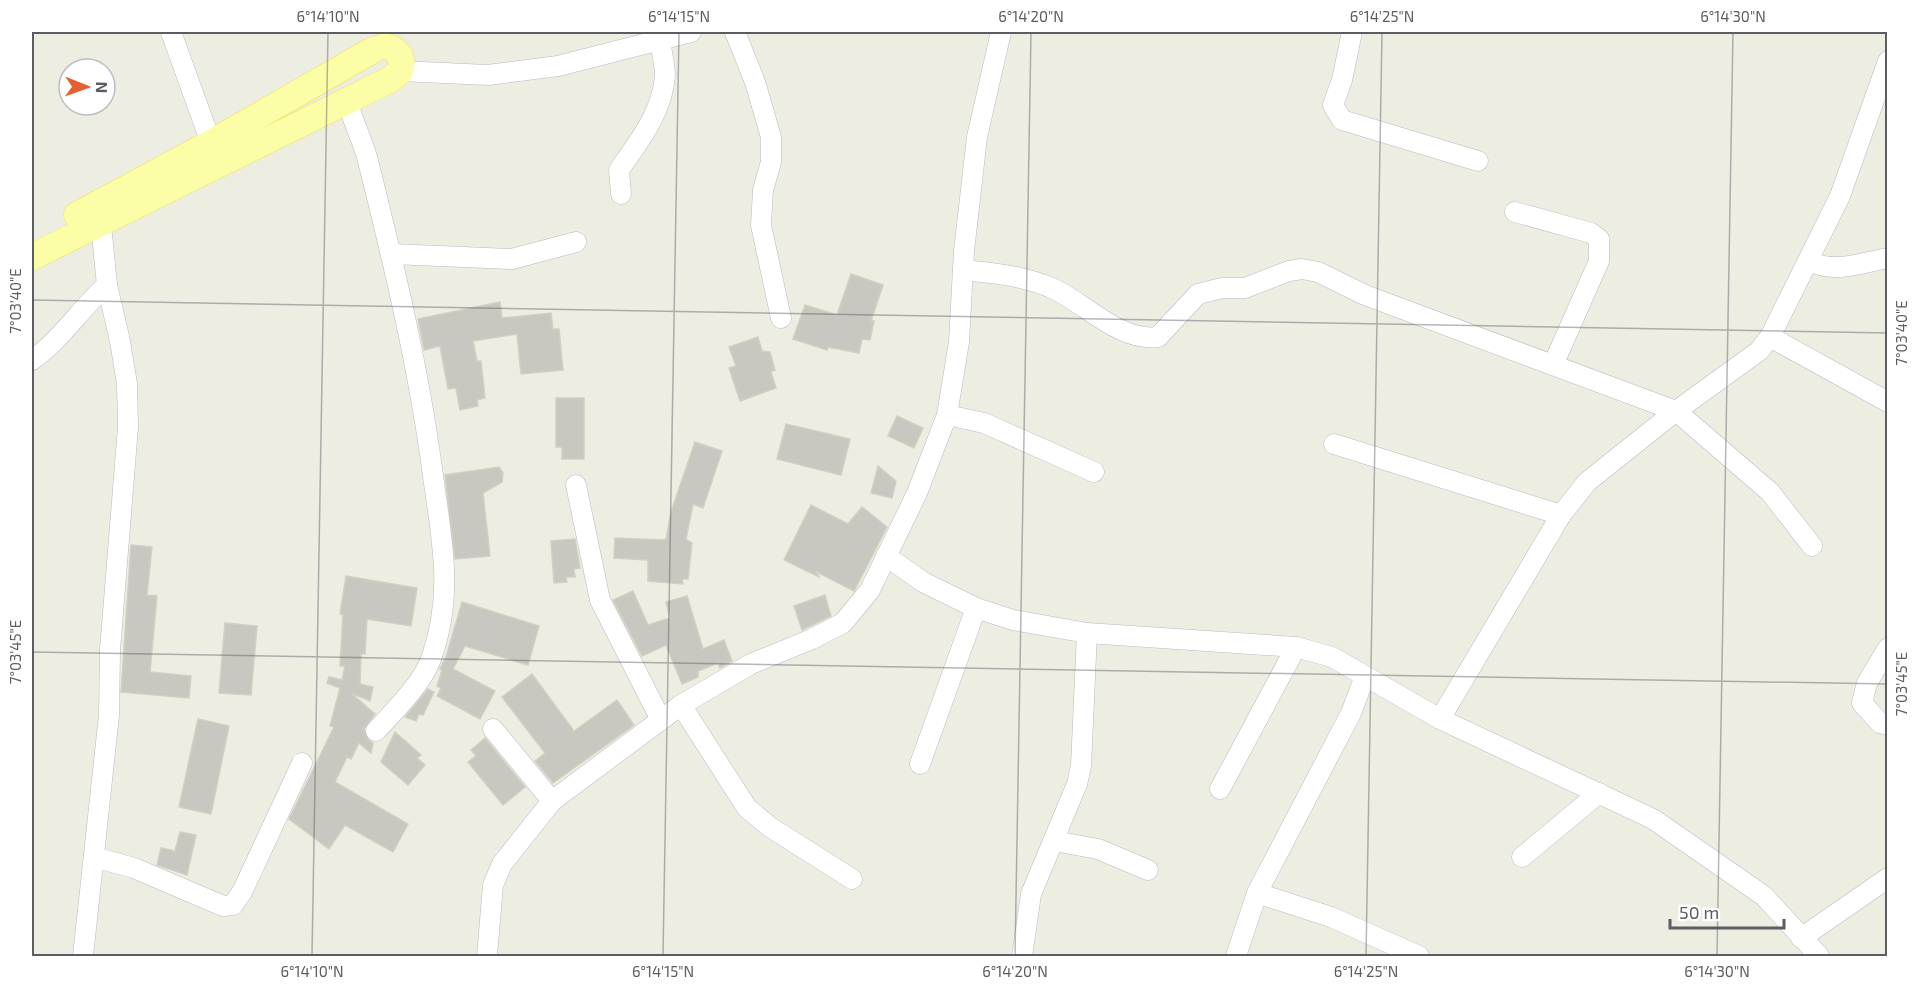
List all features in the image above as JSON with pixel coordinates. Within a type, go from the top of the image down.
[{"type":"main road","points":[[32,237],[212,143],[385,42],[399,54],[393,76],[348,101],[32,257]]},
{"type":"street","points":[[171,32],[212,143]]},
{"type":"street","points":[[393,76],[488,75],[558,66],[650,38],[691,32]]},
{"type":"street","points":[[735,32],[761,102],[771,137],[771,162],[763,190],[761,225],[781,318]]},
{"type":"street","points":[[487,957],[493,885],[502,864],[552,801],[681,705],[751,664],[812,639],[843,623],[870,590],[917,493],[947,415],[959,342],[963,270],[976,137],[1001,32]]},
{"type":"street","points":[[1352,32],[1342,80],[1333,105],[1342,120],[1478,161]]},
{"type":"street","points":[[621,194],[618,170],[643,136],[660,104],[665,75],[650,38]]},
{"type":"street","points":[[1440,719],[1561,515],[1587,482],[1676,411],[1759,351],[1770,337],[1840,196],[1887,61]]},
{"type":"street","points":[[348,101],[367,154],[422,391],[446,570],[442,614],[430,661],[402,703],[376,731]]},
{"type":"street","points":[[1515,212],[1591,233],[1599,240],[1599,261],[1553,365]]},
{"type":"street","points":[[83,957],[109,715],[110,650],[128,427],[127,384],[120,341],[106,285],[102,235],[98,223]]},
{"type":"street","points":[[392,254],[513,259],[576,242]]},
{"type":"street","points":[[1809,261],[1826,268],[1835,268],[1887,258]]},
{"type":"street","points":[[963,270],[1009,275],[1054,289],[1126,331],[1149,338],[1158,337],[1198,294],[1222,288],[1245,288],[1289,271],[1302,269],[1318,272],[1365,295],[1676,411],[1770,492],[1812,546]]},
{"type":"street","points":[[32,360],[50,348],[84,305],[106,285]]},
{"type":"street","points":[[1770,337],[1887,402]]},
{"type":"street","points":[[947,415],[984,423],[1094,472]]},
{"type":"street","points":[[1334,444],[1561,515]]},
{"type":"street","points":[[576,485],[600,600],[661,720]]},
{"type":"street","points":[[886,556],[923,582],[976,608],[1013,620],[1087,633],[1296,647],[1332,657],[1440,719],[1653,819],[1699,848],[1764,896],[1806,948],[1887,878]]},
{"type":"street","points":[[920,764],[976,608]]},
{"type":"street","points":[[1022,957],[1031,894],[1077,784],[1081,766],[1087,633]]},
{"type":"street","points":[[1220,789],[1296,647]]},
{"type":"street","points":[[1887,648],[1867,683],[1862,703],[1880,723],[1887,725]]},
{"type":"street","points":[[1236,957],[1257,893],[1350,713],[1365,676]]},
{"type":"street","points":[[681,705],[747,808],[770,827],[852,879]]},
{"type":"street","points":[[493,729],[552,801]]},
{"type":"street","points":[[94,857],[134,868],[223,906],[232,905],[242,892],[302,763]]},
{"type":"street","points":[[1522,857],[1599,793]]},
{"type":"street","points":[[1054,841],[1098,849],[1148,870]]},
{"type":"street","points":[[1257,893],[1331,916],[1410,954]]},
{"type":"building","points":[[851,274],[883,285],[871,321],[874,321],[870,340],[862,339],[859,353],[828,347],[827,350],[793,339],[805,305],[837,315]]},
{"type":"building","points":[[500,302],[502,318],[551,313],[553,329],[559,329],[563,370],[521,374],[517,334],[473,341],[477,361],[481,361],[485,398],[477,400],[478,406],[460,410],[456,388],[448,389],[440,346],[424,350],[418,319]]},
{"type":"building","points":[[758,337],[762,351],[770,352],[775,370],[771,372],[776,388],[740,401],[729,368],[736,366],[729,347]]},
{"type":"building","points":[[556,398],[584,398],[584,459],[562,459],[562,447],[556,447]]},
{"type":"building","points":[[897,416],[923,428],[914,448],[888,436]]},
{"type":"building","points":[[786,424],[850,439],[841,475],[777,459]]},
{"type":"building","points":[[695,442],[722,451],[703,508],[693,504],[686,539],[692,543],[688,579],[682,579],[683,584],[648,581],[648,560],[614,558],[615,538],[666,540],[671,512]]},
{"type":"building","points":[[878,466],[896,481],[892,498],[871,493]]},
{"type":"building","points":[[499,467],[503,473],[502,482],[483,493],[490,556],[455,559],[445,475]]},
{"type":"building","points":[[811,505],[848,524],[862,507],[887,527],[854,591],[817,572],[819,577],[784,560]]},
{"type":"building","points":[[575,539],[580,568],[574,569],[575,577],[566,577],[567,582],[554,583],[551,541]]},
{"type":"building","points":[[131,545],[152,547],[147,595],[157,596],[150,672],[191,676],[189,698],[121,692]]},
{"type":"building","points":[[346,576],[417,588],[411,626],[367,619],[365,654],[361,654],[360,684],[373,687],[370,701],[351,693],[375,714],[364,729],[368,739],[373,743],[371,753],[359,743],[351,759],[347,757],[335,782],[408,824],[393,852],[345,825],[329,849],[289,819],[334,727],[330,726],[340,688],[327,683],[329,677],[342,680],[345,666],[340,666],[343,615],[340,614]]},
{"type":"building","points":[[633,591],[648,625],[670,618],[666,602],[687,596],[703,649],[724,640],[732,661],[720,668],[718,663],[698,671],[698,677],[682,684],[666,645],[642,656],[613,600]]},
{"type":"building","points":[[825,595],[831,616],[802,630],[794,606]]},
{"type":"building","points":[[462,602],[539,626],[528,665],[465,646],[453,669],[495,691],[480,719],[437,696],[441,688],[437,686],[442,670],[440,669],[446,657]]},
{"type":"building","points":[[225,623],[257,626],[251,695],[219,693]]},
{"type":"building","points":[[532,674],[574,731],[617,700],[634,725],[553,783],[535,761],[545,753],[502,697]]},
{"type":"building","points":[[428,689],[434,692],[423,715],[419,714],[416,721],[405,717]]},
{"type":"building","points":[[198,719],[229,726],[211,814],[179,807]]},
{"type":"building","points":[[395,732],[421,755],[417,758],[425,765],[408,785],[381,762]]},
{"type":"building","points":[[485,738],[525,787],[503,805],[468,762],[476,756],[471,750]]},
{"type":"building","points":[[180,832],[196,835],[187,875],[157,865],[161,848],[175,851]]}]
